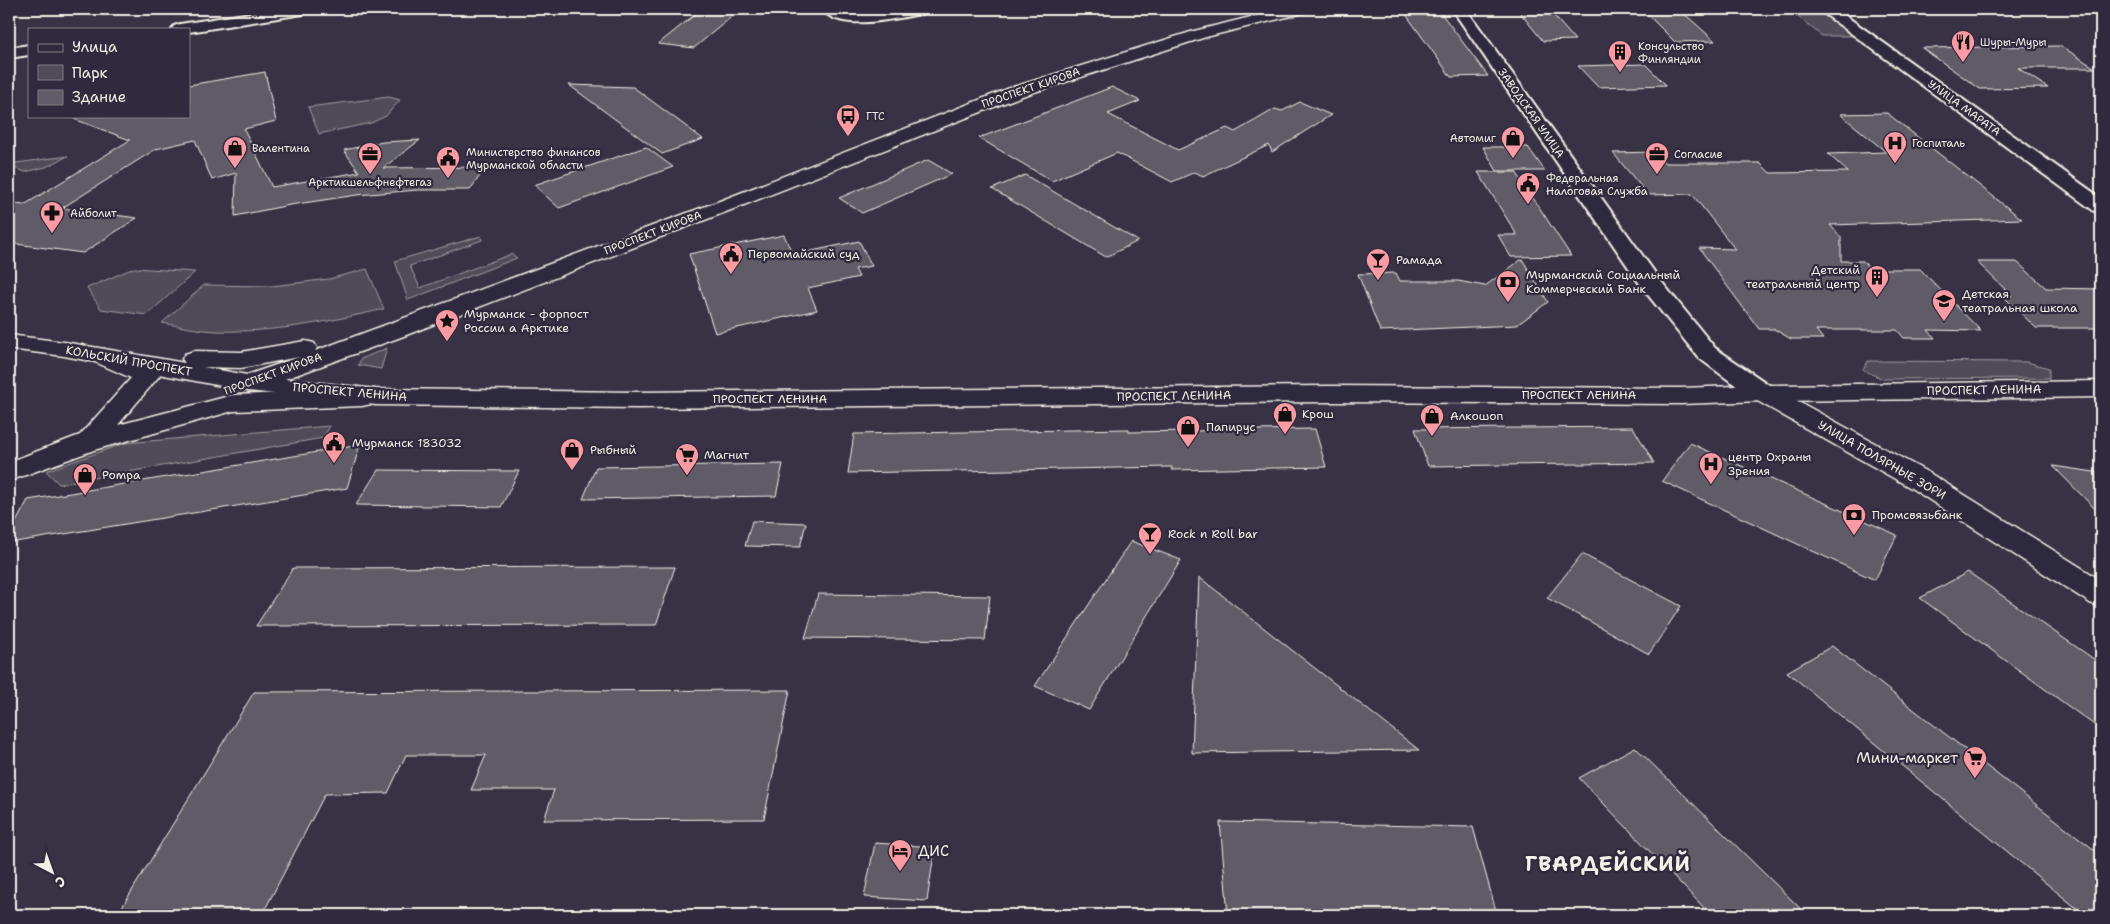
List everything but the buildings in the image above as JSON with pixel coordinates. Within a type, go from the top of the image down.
[{"type":"main road","name":"ПРОСПЕКТ КИРОВА","points":[[9,472],[248,383],[392,332],[715,210],[1016,92],[1200,34],[1301,9]]},
{"type":"main road","points":[[104,356],[241,360],[392,332]]},
{"type":"main road","name":"КОЛЬСКИЙ ПРОСПЕКТ","points":[[9,342],[104,356],[248,383]]},
{"type":"main road","points":[[89,442],[147,375],[104,356]]},
{"type":"main road","name":"ПРОСПЕКТ ЛЕНИНА","points":[[248,383],[376,397],[637,400],[1330,394],[1681,396],[1763,392],[2101,389]]},
{"type":"main road","name":"УЛИЦА ПОЛЯРНЫЕ ЗОРИ","points":[[1763,392],[1921,481],[2101,595]]},
{"type":"main road","points":[[89,442],[233,403],[376,397]]},
{"type":"street","points":[[186,28],[303,9]]},
{"type":"street","points":[[830,9],[845,16],[862,17],[922,9]]},
{"type":"street","name":"ЗАВОДСКАЯ УЛИЦА","points":[[1459,9],[1652,285],[1707,353],[1763,392]]},
{"type":"street","name":"УЛИЦА МАРАТА","points":[[1827,9],[2101,207]]},
{"type":"street","points":[[9,53],[28,50]]},
{"type":"green space","points":[[1788,9],[1818,9],[1853,36],[1822,36]]},
{"type":"green space","points":[[389,97],[400,100],[386,116],[371,123],[319,134],[308,107]]},
{"type":"green space","points":[[68,156],[46,167],[25,172],[9,166],[9,164]]},
{"type":"green space","points":[[481,236],[482,240],[410,266],[420,288],[512,254],[517,258],[408,300],[395,261]]},
{"type":"green space","points":[[134,268],[195,272],[147,315],[101,309],[87,288]]},
{"type":"green space","points":[[367,269],[384,309],[321,322],[258,330],[208,330],[162,323],[204,285],[272,286],[329,279]]},
{"type":"green space","points":[[387,348],[381,369],[358,365],[361,359]]},
{"type":"green space","points":[[1868,361],[2027,362],[2049,368],[2049,378],[1883,379],[1863,370]]},
{"type":"green space","points":[[330,426],[323,438],[59,484],[46,471],[125,443]]},
{"type":"place","name":"Шуры-Муры","points":[[1963,63]]},
{"type":"place","name":"Консульство Финляндии","points":[[1620,73]]},
{"type":"place","name":"ГТС","points":[[848,137]]},
{"type":"place","name":"Автомиг","points":[[1513,159]]},
{"type":"place","name":"Госпиталь","points":[[1895,164]]},
{"type":"place","name":"Валентина","points":[[235,169]]},
{"type":"place","name":"Арктикшельфнефтегаз","points":[[370,175]]},
{"type":"place","name":"Согласие","points":[[1657,175]]},
{"type":"place","name":"Министерство финансов Мурманской области","points":[[448,179]]},
{"type":"place","name":"Федеральная Налоговая Служба","points":[[1528,205]]},
{"type":"place","name":"Айболит","points":[[52,234]]},
{"type":"place","name":"Первомайский суд","points":[[731,275]]},
{"type":"place","name":"Рамада","points":[[1378,281]]},
{"type":"place","name":"Детский театральный центр","points":[[1877,298]]},
{"type":"place","name":"Мурманский Социальный Коммерческий Банк","points":[[1508,303]]},
{"type":"place","name":"Детская театральная школа","points":[[1944,322]]},
{"type":"place","name":"Мурманск - форпост России а Арктике","points":[[447,342]]},
{"type":"place","name":"Крош","points":[[1285,435]]},
{"type":"place","name":"Алкошоп","points":[[1432,437]]},
{"type":"place","name":"Папирус","points":[[1188,448]]},
{"type":"place","name":"Мурманск 183032","points":[[334,464]]},
{"type":"place","name":"Рыбный","points":[[572,471]]},
{"type":"place","name":"Магнит","points":[[687,476]]},
{"type":"place","name":"центр Охраны Зрения","points":[[1711,485]]},
{"type":"place","name":"Pompa","points":[[85,496]]},
{"type":"place","name":"Промсвязьбанк","points":[[1854,536]]},
{"type":"place","name":"Rock n Roll bar","points":[[1150,555]]},
{"type":"place","name":"Мини-маркет","points":[[1975,779]]},
{"type":"place","name":"ДИС","points":[[900,872]]},
{"type":"district","name":"ГВАРДЕЙСКИЙ","points":[[1608,864]]}]
